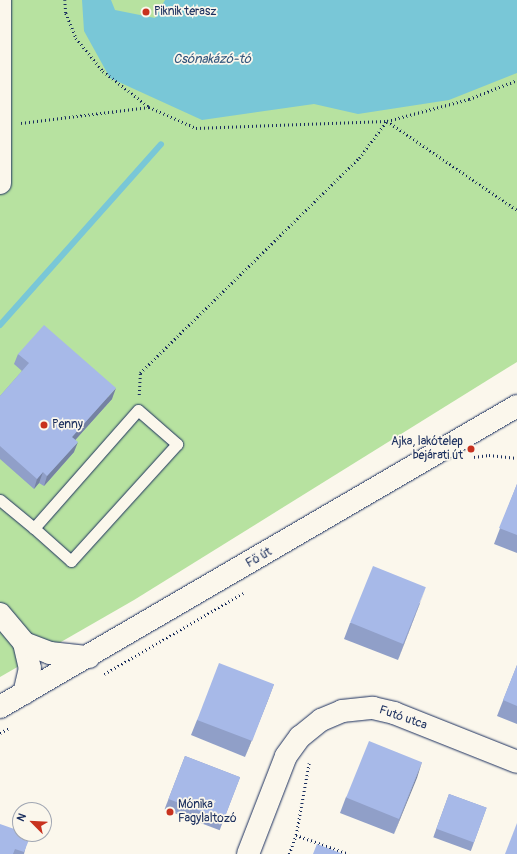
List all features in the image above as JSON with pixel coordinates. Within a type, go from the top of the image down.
[{"type":"street","points":[[0,0],[0,183]]},
{"type":"street","name":"Fő út","points":[[0,707],[89,657],[517,406]]},
{"type":"street","points":[[0,614],[24,643],[30,668],[24,693]]},
{"type":"street","points":[[24,643],[50,654],[89,657]]},
{"type":"street","name":"Futó utca","points":[[248,854],[286,756],[300,737],[321,720],[342,711],[373,708],[394,712],[517,762]]},
{"type":"lane","points":[[0,500],[71,561],[177,444],[138,410],[34,528]]},
{"type":"path","points":[[65,0],[66,13],[76,38],[103,71],[149,107],[196,128],[387,121],[469,99],[517,80]]},
{"type":"path","points":[[1,126],[149,107]]},
{"type":"path","points":[[387,121],[517,210]]},
{"type":"path","points":[[138,410],[140,373],[359,158],[387,121]]},
{"type":"path","points":[[102,675],[243,593]]},
{"type":"path","points":[[0,733],[14,725]]},
{"type":"path","points":[[289,854],[296,835],[309,760]]},
{"type":"path","points":[[296,835],[349,854]]},
{"type":"green space","points":[[0,0],[517,0],[517,362],[134,600],[0,677]]},
{"type":"water","name":"Csónakázó-tó","points":[[82,0],[111,0],[115,10],[155,18],[165,0],[517,0],[517,73],[449,100],[358,114],[314,104],[202,120],[110,78],[84,31]]},
{"type":"building","name":"Penny","points":[[44,325],[116,388],[72,437],[78,442],[47,476],[43,472],[37,479],[0,446],[0,396],[29,363],[18,354]]},
{"type":"building","points":[[517,484],[517,535],[499,528]]},
{"type":"building","points":[[373,566],[426,587],[403,644],[350,623]]},
{"type":"building","points":[[219,663],[274,684],[252,741],[197,720]]},
{"type":"building","points":[[517,665],[517,706],[503,700]]},
{"type":"building","points":[[369,741],[422,762],[399,819],[346,798]]},
{"type":"building","points":[[185,756],[240,777],[224,820],[169,799]]},
{"type":"building","points":[[449,794],[487,808],[474,842],[436,829]]},
{"type":"building","points":[[517,823],[517,854],[505,854]]},
{"type":"building","points":[[0,824],[12,828],[12,842],[28,842],[24,852],[15,849],[13,854],[0,854]]},
{"type":"building","points":[[317,844],[343,854],[313,854]]},
{"type":"waterway","points":[[0,325],[161,144]]},
{"type":"place","name":"Piknik terasz","points":[[146,12]]},
{"type":"place","name":"Penny","points":[[44,425]]},
{"type":"place","name":"Ajka, lakótelep bejárati út","points":[[471,449]]},
{"type":"place","name":"Mónika Fagylaltozó","points":[[170,812]]}]
